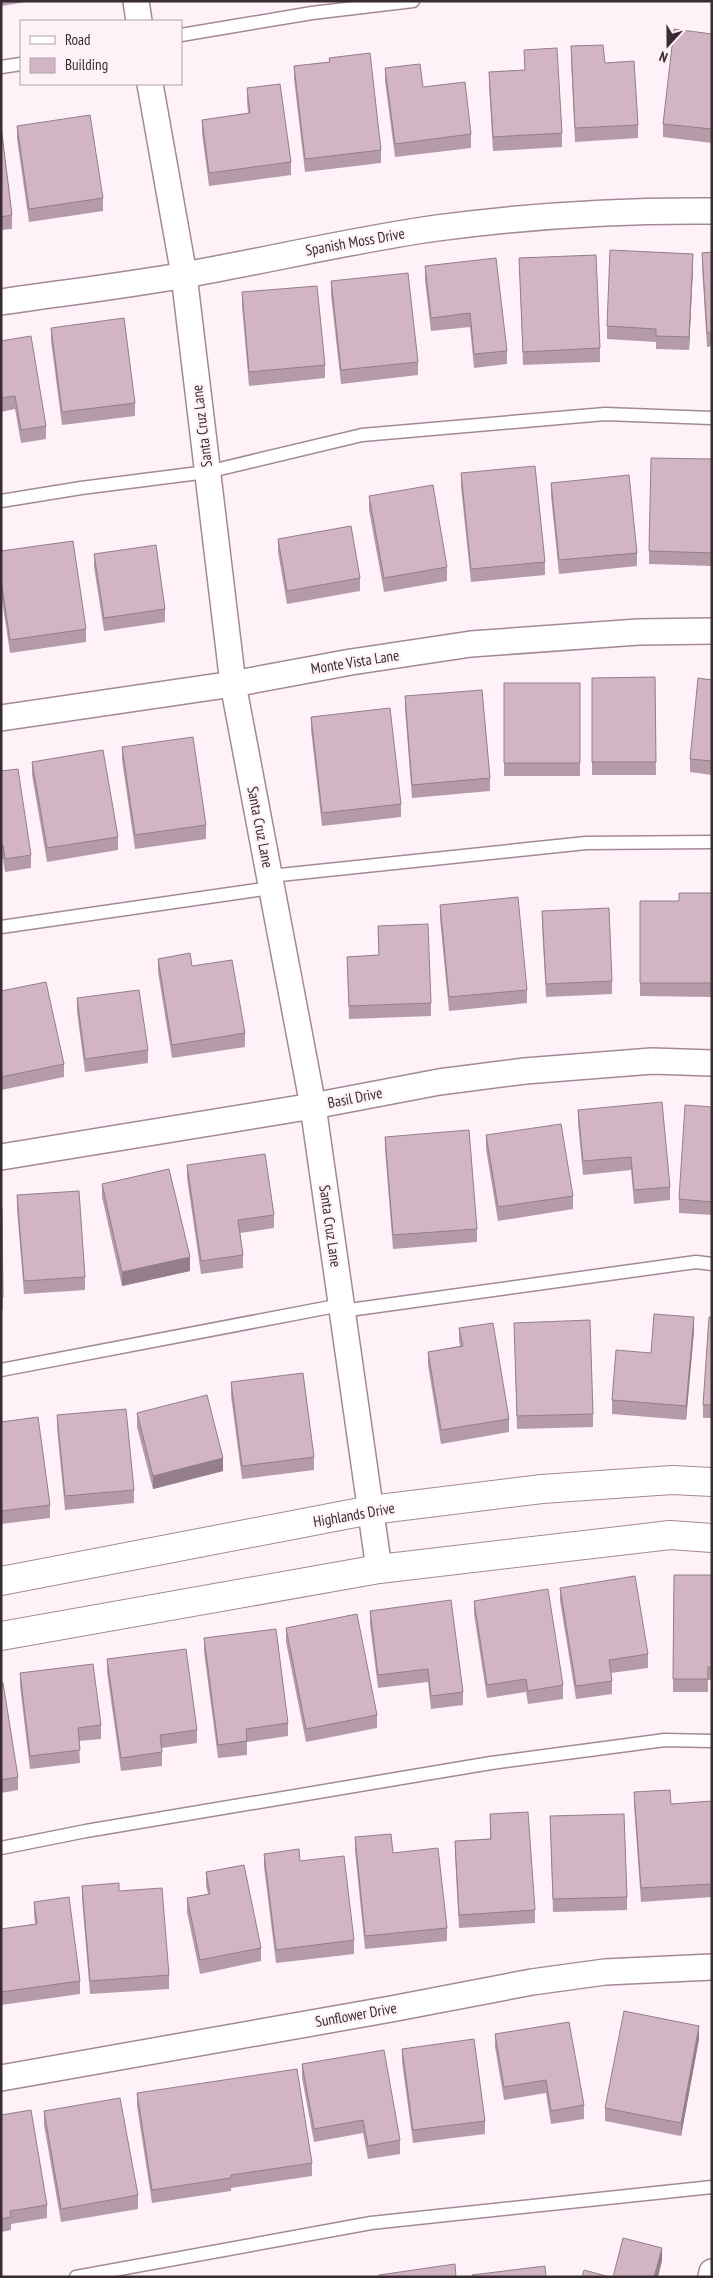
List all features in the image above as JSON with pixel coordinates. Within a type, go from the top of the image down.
[{"type":"street","points":[[136,1],[140,20]]},
{"type":"street","name":"Santa Cruz Lane","points":[[150,85],[184,275],[233,684],[313,1106],[379,1569]]},
{"type":"street","name":"Spanish Moss Drive","points":[[1,302],[184,275],[308,250],[445,227],[537,217],[634,210],[712,211]]},
{"type":"street","name":"Monte Vista Lane","points":[[1,718],[233,684],[351,662],[471,644],[638,632],[712,631]]},
{"type":"street","name":"Basil Drive","points":[[1,1156],[313,1106],[439,1082],[525,1071],[652,1061],[712,1063]]},
{"type":"street","name":"Highlands Drive","points":[[1,1581],[371,1510],[542,1489],[672,1480],[712,1482]]},
{"type":"street","points":[[1,1636],[379,1569],[670,1535],[712,1538]]},
{"type":"street","name":"Sunflower Drive","points":[[1,2078],[392,2009],[532,1982],[605,1972],[712,1967]]},
{"type":"street","points":[[711,2277],[712,2272]]},
{"type":"lane","points":[[182,35],[312,13],[414,1]]},
{"type":"lane","points":[[1,67],[20,64]]},
{"type":"lane","points":[[1,502],[81,488],[207,472],[362,435],[605,414],[712,418]]},
{"type":"lane","points":[[1,927],[270,882],[586,843],[712,842]]},
{"type":"lane","points":[[1,1370],[342,1308],[696,1262],[712,1264]]},
{"type":"lane","points":[[1,1848],[86,1831],[491,1764],[665,1740],[712,1741]]},
{"type":"lane","points":[[76,2277],[370,2223],[712,2187]]},
{"type":"building","points":[[674,29],[712,34],[712,129],[663,124]]},
{"type":"building","points":[[603,45],[605,63],[634,61],[638,125],[575,128],[571,46]]},
{"type":"building","points":[[557,48],[562,133],[493,137],[489,72],[525,70],[524,50]]},
{"type":"building","points":[[370,53],[381,150],[305,159],[294,66],[330,62],[329,58]]},
{"type":"building","points":[[420,64],[423,87],[465,82],[471,134],[395,144],[385,68]]},
{"type":"building","points":[[280,84],[291,162],[209,173],[202,120],[250,113],[247,88]]},
{"type":"building","points":[[90,115],[103,198],[29,209],[17,126]]},
{"type":"building","points":[[1,126],[12,215],[1,217]]},
{"type":"building","points":[[610,250],[693,254],[689,337],[656,336],[656,329],[607,326]]},
{"type":"building","points":[[712,252],[712,333],[707,333],[702,253]]},
{"type":"building","points":[[596,255],[600,348],[523,352],[519,258]]},
{"type":"building","points":[[496,258],[507,351],[474,354],[470,313],[431,318],[425,266]]},
{"type":"building","points":[[408,273],[418,362],[341,370],[331,281]]},
{"type":"building","points":[[317,286],[325,365],[249,372],[242,292]]},
{"type":"building","points":[[124,318],[135,403],[62,412],[51,328]]},
{"type":"building","points":[[31,336],[46,426],[21,430],[15,396],[1,398],[1,341]]},
{"type":"building","points":[[651,458],[712,459],[712,553],[649,551]]},
{"type":"building","points":[[535,466],[545,562],[471,569],[461,473]]},
{"type":"building","points":[[629,475],[637,553],[559,560],[551,483]]},
{"type":"building","points":[[433,485],[447,567],[384,578],[369,496]]},
{"type":"building","points":[[351,526],[360,578],[287,591],[278,539]]},
{"type":"building","points":[[73,541],[86,629],[10,640],[1,580],[1,551]]},
{"type":"building","points":[[156,545],[165,609],[104,618],[94,554]]},
{"type":"building","points":[[655,677],[656,762],[592,762],[592,678]]},
{"type":"building","points":[[698,678],[712,680],[712,761],[690,759]]},
{"type":"building","points":[[504,683],[580,683],[580,763],[504,763]]},
{"type":"building","points":[[482,690],[490,778],[412,785],[405,696]]},
{"type":"building","points":[[390,708],[401,804],[322,813],[311,717]]},
{"type":"building","points":[[193,737],[206,825],[135,835],[122,747]]},
{"type":"building","points":[[103,750],[118,837],[47,848],[32,762]]},
{"type":"building","points":[[18,769],[31,855],[5,859],[3,845],[1,846],[1,771]]},
{"type":"building","points":[[679,893],[712,893],[712,983],[640,983],[640,901],[679,901]]},
{"type":"building","points":[[518,897],[527,990],[449,997],[440,905]]},
{"type":"building","points":[[609,908],[612,981],[546,984],[542,911]]},
{"type":"building","points":[[428,924],[431,1003],[349,1006],[347,957],[379,955],[378,926]]},
{"type":"building","points":[[190,953],[192,966],[232,960],[245,1033],[172,1045],[158,959]]},
{"type":"building","points":[[46,982],[64,1064],[1,1077],[1,991]]},
{"type":"building","points":[[139,990],[148,1050],[85,1059],[77,998]]},
{"type":"building","points":[[662,1102],[670,1187],[634,1190],[631,1157],[583,1161],[578,1110]]},
{"type":"building","points":[[685,1105],[712,1107],[712,1202],[679,1199]]},
{"type":"building","points":[[561,1124],[573,1196],[498,1207],[486,1135]]},
{"type":"building","points":[[469,1130],[477,1229],[393,1235],[385,1137]]},
{"type":"building","points":[[265,1154],[274,1215],[238,1220],[243,1255],[201,1261],[187,1165]]},
{"type":"building","points":[[169,1169],[190,1257],[122,1272],[102,1184]]},
{"type":"building","points":[[79,1191],[85,1277],[24,1281],[17,1195]]},
{"type":"building","points":[[2,1209],[3,1297],[1,1297]]},
{"type":"building","points":[[654,1314],[694,1317],[686,1406],[612,1400],[616,1350],[651,1353]]},
{"type":"building","points":[[709,1317],[712,1317],[712,1405],[703,1405]]},
{"type":"building","points":[[590,1320],[593,1414],[517,1416],[514,1323]]},
{"type":"building","points":[[493,1323],[509,1419],[441,1430],[428,1352],[463,1346],[459,1328]]},
{"type":"building","points":[[303,1373],[314,1457],[242,1466],[231,1382]]},
{"type":"building","points":[[207,1395],[223,1458],[153,1476],[137,1413]]},
{"type":"building","points":[[126,1409],[134,1490],[65,1496],[57,1415]]},
{"type":"building","points":[[38,1417],[50,1505],[1,1511],[1,1422]]},
{"type":"building","points":[[674,1575],[712,1575],[712,1667],[708,1667],[708,1679],[673,1679]]},
{"type":"building","points":[[635,1576],[648,1654],[609,1660],[612,1681],[576,1686],[560,1588]]},
{"type":"building","points":[[548,1589],[563,1685],[528,1691],[526,1679],[487,1685],[474,1601]]},
{"type":"building","points":[[451,1600],[463,1692],[431,1696],[428,1669],[378,1675],[370,1611]]},
{"type":"building","points":[[357,1614],[377,1715],[306,1729],[286,1628]]},
{"type":"building","points":[[276,1629],[288,1723],[246,1729],[247,1741],[218,1745],[204,1638]]},
{"type":"building","points":[[186,1649],[197,1730],[160,1735],[162,1752],[121,1758],[107,1659]]},
{"type":"building","points":[[93,1664],[101,1725],[78,1728],[80,1750],[30,1756],[20,1673]]},
{"type":"building","points":[[1,1683],[3,1683],[18,1777],[1,1780]]},
{"type":"building","points":[[670,1790],[671,1804],[712,1801],[712,1884],[641,1888],[634,1792]]},
{"type":"building","points":[[528,1812],[535,1910],[459,1915],[455,1841],[491,1839],[490,1814]]},
{"type":"building","points":[[624,1814],[627,1897],[553,1899],[550,1816]]},
{"type":"building","points":[[391,1834],[393,1853],[438,1848],[447,1928],[365,1936],[355,1837]]},
{"type":"building","points":[[299,1849],[300,1861],[344,1856],[354,1940],[276,1950],[264,1854]]},
{"type":"building","points":[[244,1865],[261,1948],[200,1960],[187,1898],[210,1894],[206,1872]]},
{"type":"building","points":[[119,1883],[119,1891],[162,1888],[169,1975],[90,1981],[82,1886]]},
{"type":"building","points":[[69,1897],[80,1981],[1,1992],[1,1929],[37,1924],[34,1902]]},
{"type":"building","points":[[624,2011],[699,2026],[681,2123],[605,2108]]},
{"type":"building","points":[[569,2022],[584,2105],[551,2111],[546,2080],[504,2087],[495,2034]]},
{"type":"building","points":[[474,2039],[485,2121],[413,2130],[402,2049]]},
{"type":"building","points":[[384,2050],[400,2140],[368,2146],[363,2120],[314,2129],[302,2064]]},
{"type":"building","points":[[297,2069],[312,2163],[231,2175],[231,2178],[152,2190],[137,2093]]},
{"type":"building","points":[[120,2098],[138,2195],[61,2209],[44,2111]]},
{"type":"building","points":[[31,2110],[47,2205],[10,2211],[11,2217],[1,2219],[1,2115]]},
{"type":"building","points":[[623,2238],[662,2248],[654,2277],[613,2277]]},
{"type":"building","points":[[455,2264],[456,2277],[379,2277],[379,2275]]},
{"type":"building","points":[[545,2266],[546,2277],[472,2277],[472,2275]]},
{"type":"building","points":[[584,2270],[610,2277],[582,2277]]}]
